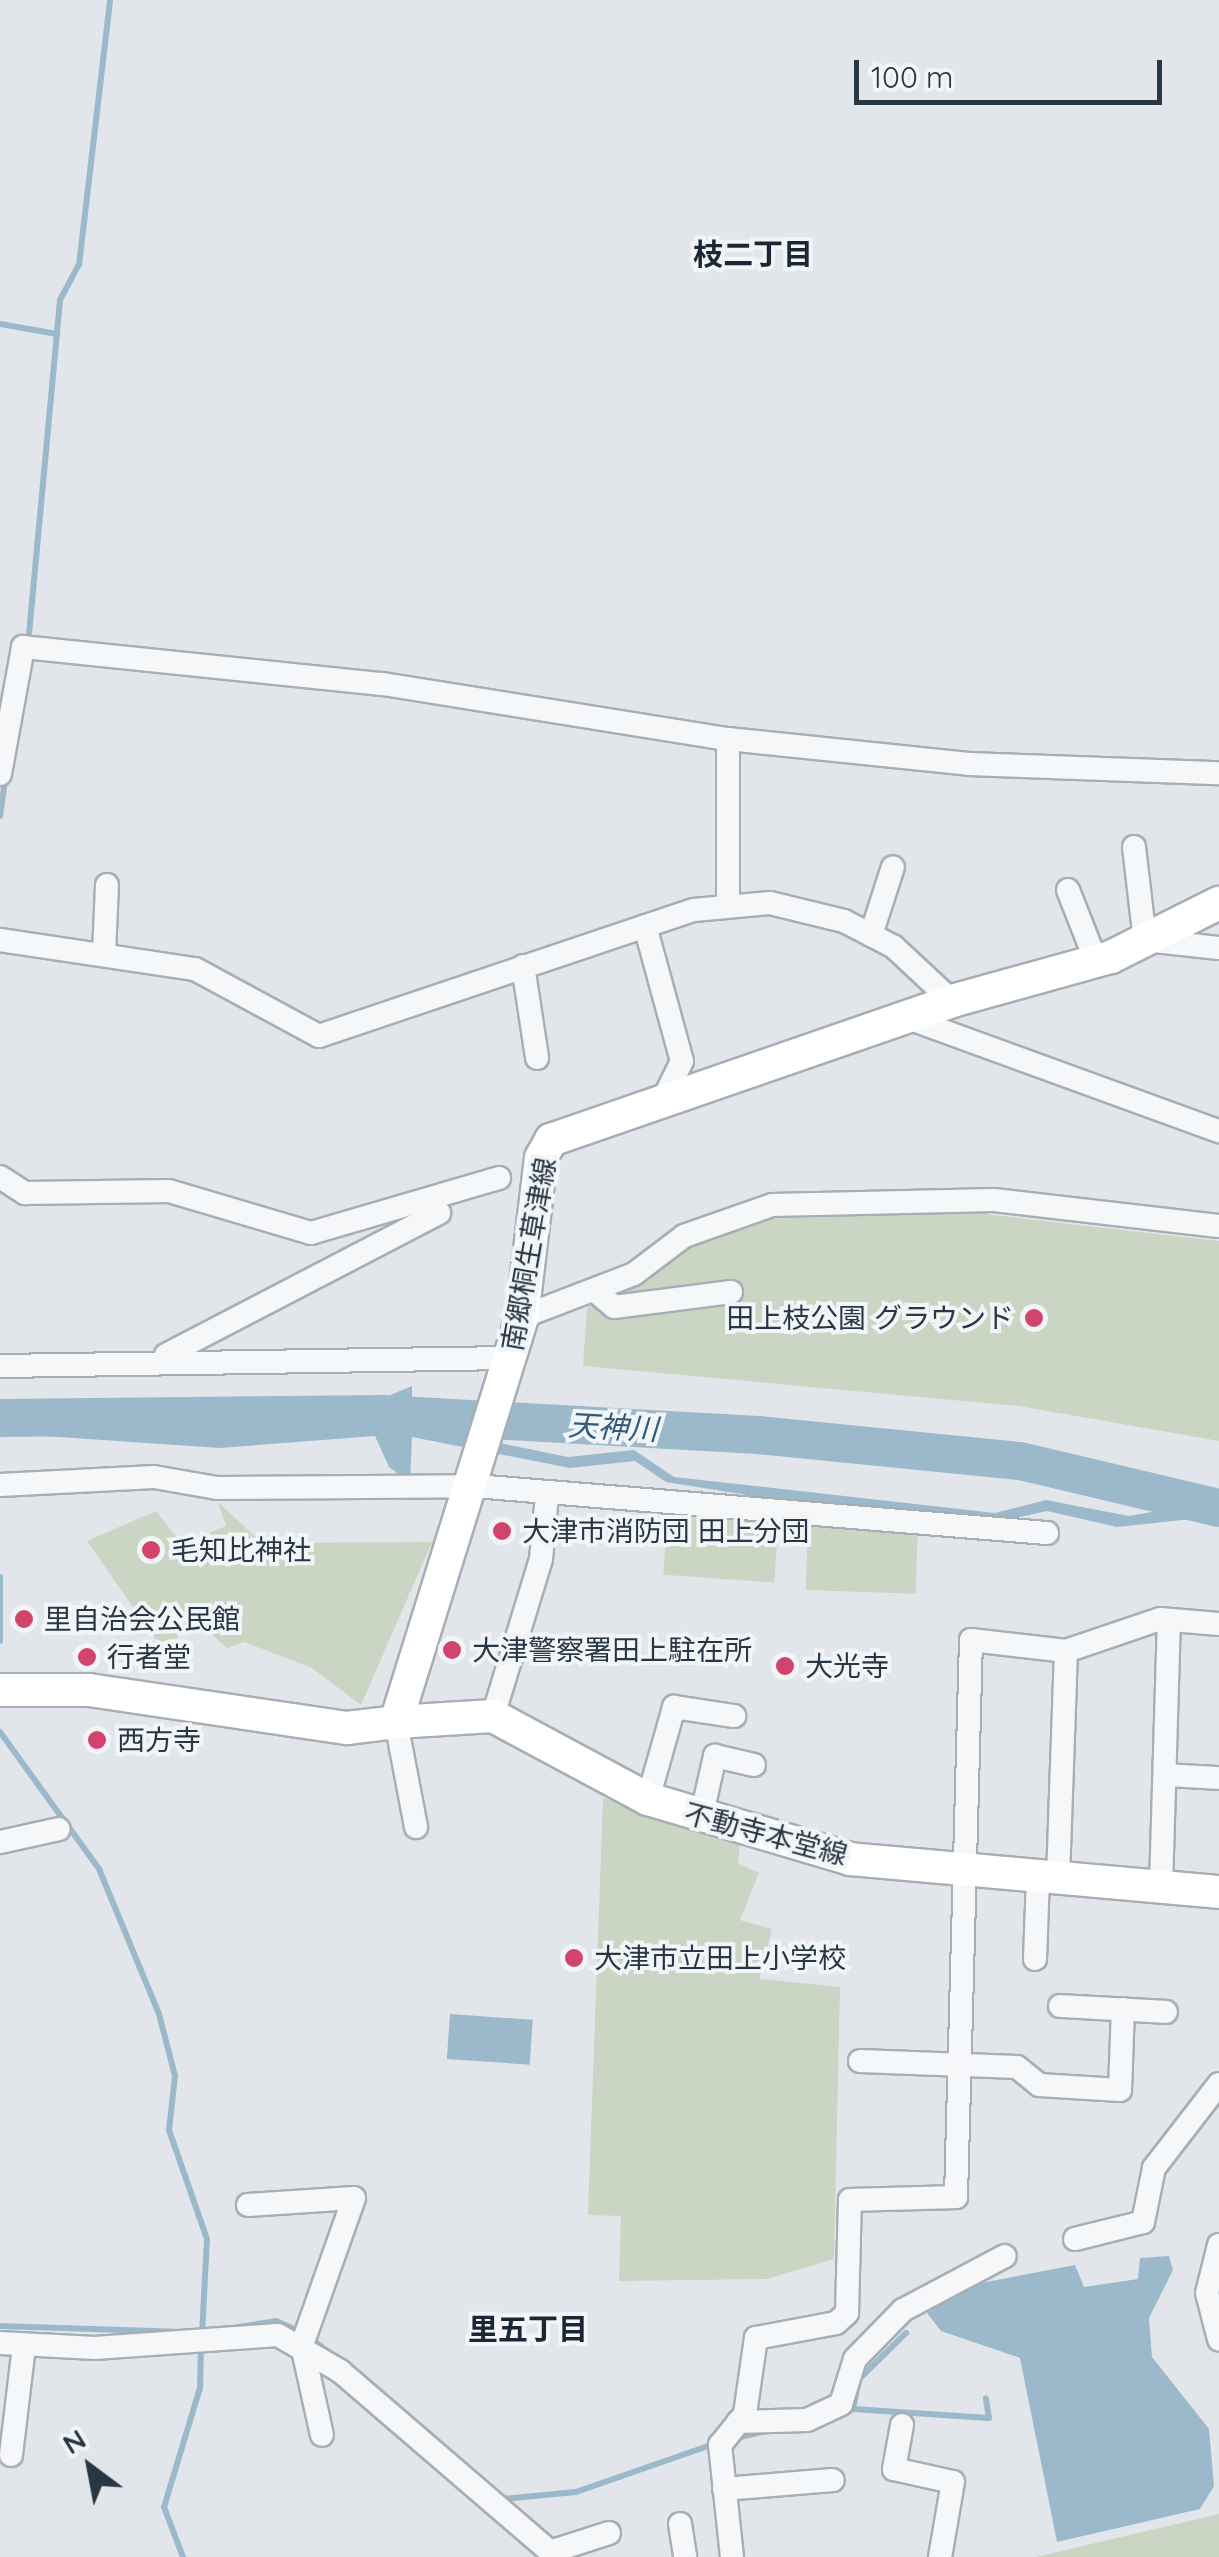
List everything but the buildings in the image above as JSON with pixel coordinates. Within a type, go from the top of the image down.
[{"type":"main road","name":"南郷桐生草津線","points":[[396,1722],[475,1486],[522,1317],[541,1158],[576,1126],[952,1001],[1096,961],[1219,903]]},
{"type":"main road","points":[[0,1690],[89,1690],[347,1728],[494,1716]]},
{"type":"main road","name":"不動寺本堂線","points":[[494,1716],[648,1799],[701,1818],[850,1859],[1219,1892]]},
{"type":"street","points":[[0,774],[22,647],[383,684],[728,739],[969,764],[1219,773]]},
{"type":"street","points":[[728,739],[728,902]]},
{"type":"street","points":[[1134,848],[1145,940],[1219,948]]},
{"type":"street","points":[[871,935],[892,867]]},
{"type":"street","points":[[104,954],[107,885]]},
{"type":"street","points":[[1068,890],[1096,961]]},
{"type":"street","points":[[0,940],[194,970],[318,1036],[645,926],[728,902],[770,903],[871,935],[952,1001]]},
{"type":"street","points":[[645,926],[682,1061],[665,1096]]},
{"type":"street","points":[[522,966],[537,1058]]},
{"type":"street","points":[[904,1017],[1219,1131]]},
{"type":"street","points":[[163,1357],[541,1158]]},
{"type":"street","points":[[0,1177],[25,1194],[168,1191],[311,1233],[499,1178]]},
{"type":"street","points":[[522,1317],[594,1290],[684,1236],[789,1203],[994,1200],[1219,1226]]},
{"type":"street","points":[[594,1290],[614,1307],[731,1292]]},
{"type":"street","points":[[0,1366],[163,1357],[510,1362]]},
{"type":"street","points":[[0,1485],[154,1477],[217,1488],[475,1486],[547,1496],[778,1505],[1047,1534]]},
{"type":"street","points":[[494,1716],[540,1559],[547,1496]]},
{"type":"street","points":[[1161,1887],[1169,1620]]},
{"type":"street","points":[[732,2557],[720,2445],[738,2422],[756,2338],[836,2324],[847,2312],[850,2200],[956,2196],[971,1640],[1066,1651],[1169,1620],[1219,1624]]},
{"type":"street","points":[[1035,1959],[1048,1878],[1066,1651]]},
{"type":"street","points":[[648,1799],[674,1707],[734,1716]]},
{"type":"street","points":[[396,1722],[416,1827]]},
{"type":"street","points":[[701,1818],[715,1756],[754,1765]]},
{"type":"street","points":[[1164,1774],[1219,1778]]},
{"type":"street","points":[[0,1842],[59,1829]]},
{"type":"street","points":[[1060,2006],[1166,2012]]},
{"type":"street","points":[[860,2060],[1018,2067],[1039,2085],[1120,2090],[1123,2010]]},
{"type":"street","points":[[1075,2238],[1143,2222],[1154,2168],[1219,2084]]},
{"type":"street","points":[[248,2205],[358,2188],[302,2345],[322,2435]]},
{"type":"street","points":[[1219,2245],[1206,2293],[1219,2340]]},
{"type":"street","points":[[738,2422],[807,2420],[842,2404],[854,2358],[903,2310],[1004,2256]]},
{"type":"street","points":[[0,2342],[24,2346],[278,2336],[302,2345],[544,2553],[608,2533]]},
{"type":"street","points":[[11,2455],[24,2346]]},
{"type":"street","points":[[902,2426],[894,2469],[954,2482],[940,2557]]},
{"type":"street","points":[[724,2488],[833,2480]]},
{"type":"street","points":[[680,2524],[684,2557]]},
{"type":"green space","name":"田上枝公園 グラウンド","points":[[967,1212],[1219,1241],[1219,1441],[1019,1406],[583,1366],[587,1308],[642,1283],[692,1243],[764,1219]]},
{"type":"green space","points":[[218,1502],[262,1543],[432,1542],[361,1705],[312,1668],[244,1642],[227,1648],[200,1624],[161,1647],[87,1541],[156,1511],[182,1544],[226,1526]]},
{"type":"green space","points":[[668,1509],[779,1517],[774,1583],[663,1575]]},
{"type":"green space","points":[[808,1524],[918,1528],[916,1594],[806,1590]]},
{"type":"green space","points":[[603,1798],[740,1843],[738,1863],[759,1873],[740,1920],[772,1929],[759,1979],[840,1987],[834,2259],[767,2279],[619,2281],[621,2216],[588,2215]]},
{"type":"green space","points":[[1219,2514],[1219,2557],[1036,2557]]},
{"type":"water","points":[[412,1386],[412,1425],[568,1457],[634,1450],[674,1477],[995,1513],[1046,1500],[1129,1516],[1208,1502],[1219,1503],[1219,1516],[1117,1527],[1047,1511],[1011,1519],[854,1512],[666,1482],[635,1461],[570,1468],[412,1437],[410,1483],[389,1467],[375,1436],[220,1448],[0,1433],[0,1412],[29,1410],[130,1409],[133,1426],[200,1431],[385,1421],[388,1396]]},
{"type":"water","points":[[450,2014],[533,2020],[530,2065],[447,2059]]},
{"type":"water","points":[[1169,2256],[1173,2270],[1149,2318],[1152,2357],[1209,2429],[1214,2486],[1200,2509],[1057,2542],[1020,2358],[941,2331],[927,2313],[976,2284],[1075,2265],[1084,2287],[1138,2279],[1140,2258]]},
{"type":"waterway","points":[[28,645],[60,300],[79,265],[110,0]]},
{"type":"waterway","points":[[0,324],[57,334]]},
{"type":"waterway","points":[[0,816],[5,780]]},
{"type":"waterway","name":"天神川","points":[[0,1418],[382,1414],[758,1435],[1020,1461],[1219,1508]]},
{"type":"waterway","points":[[0,1577],[0,1641]]},
{"type":"waterway","points":[[0,1732],[99,1869],[159,2014],[175,2076],[169,2130],[207,2239],[202,2335]]},
{"type":"waterway","points":[[226,2329],[276,2321],[301,2332]]},
{"type":"waterway","points":[[0,2326],[184,2332]]},
{"type":"waterway","points":[[825,2422],[853,2409],[859,2379],[906,2333]]},
{"type":"waterway","points":[[311,2339],[333,2355]]},
{"type":"waterway","points":[[183,2557],[164,2507],[200,2388],[201,2347]]},
{"type":"waterway","points":[[853,2409],[989,2418],[986,2398]]},
{"type":"waterway","points":[[736,2438],[763,2432]]},
{"type":"waterway","points":[[502,2499],[576,2492],[714,2444]]},
{"type":"place","name":"田上枝公園 グラウンド","points":[[1034,1318]]},
{"type":"place","name":"大津市消防団 田上分団","points":[[502,1531]]},
{"type":"place","name":"毛知比神社","points":[[151,1550]]},
{"type":"place","name":"里自治会公民館","points":[[24,1619]]},
{"type":"place","name":"大津警察署田上駐在所","points":[[452,1650]]},
{"type":"place","name":"行者堂","points":[[87,1657]]},
{"type":"place","name":"大光寺","points":[[785,1666]]},
{"type":"place","name":"西方寺","points":[[97,1740]]},
{"type":"place","name":"大津市立田上小学校","points":[[574,1958]]},
{"type":"district","name":"枝二丁目","points":[[753,254]]},
{"type":"district","name":"里五丁目","points":[[528,2329]]}]
